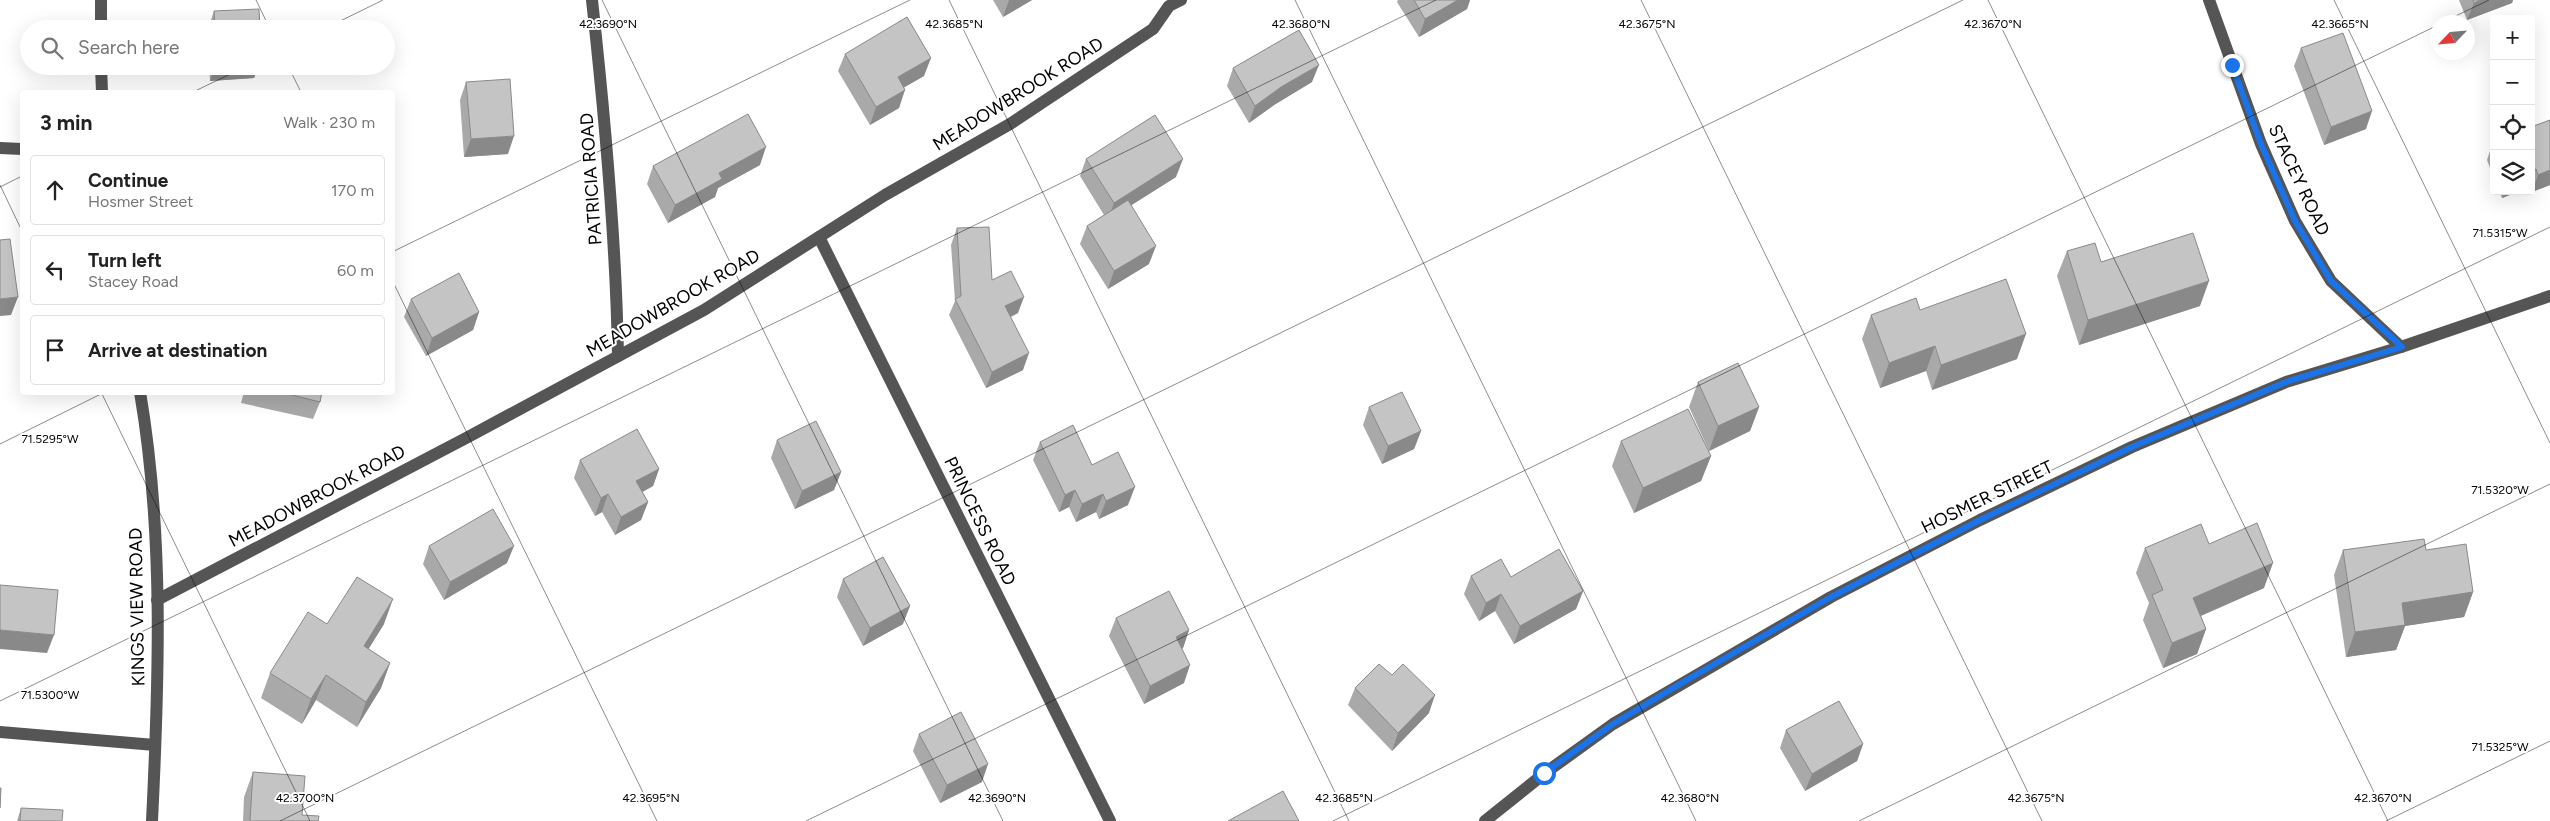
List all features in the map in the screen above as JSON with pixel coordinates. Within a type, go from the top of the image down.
[{"type":"street","points":[[101,0],[101,20]]},
{"type":"street","name":"PATRICIA ROAD","points":[[592,0],[602,89],[615,257],[618,356]]},
{"type":"street","name":"MEADOWBROOK ROAD","points":[[157,600],[704,310],[885,195],[1010,124],[1154,29],[1162,20],[1169,3],[1181,0]]},
{"type":"street","name":"STACEY ROAD","points":[[2209,0],[2261,144],[2295,221],[2331,281],[2402,347]]},
{"type":"street","points":[[101,75],[102,90]]},
{"type":"street","points":[[0,148],[20,149]]},
{"type":"street","name":"PRINCESS ROAD","points":[[819,238],[1110,821]]},
{"type":"street","name":"HOSMER STREET","points":[[1485,821],[1544,773],[1613,724],[1790,620],[1905,558],[2132,447],[2286,382],[2402,347],[2550,296]]},
{"type":"street","name":"KINGS VIEW ROAD","points":[[140,395],[152,498],[157,600],[152,821]]},
{"type":"street","points":[[0,732],[155,745]]},
{"type":"building","points":[[1414,0],[1458,0],[1425,19]]},
{"type":"building","points":[[259,9],[260,20],[214,20],[214,11]]},
{"type":"building","points":[[907,17],[931,58],[898,77],[905,90],[876,107],[845,54]]},
{"type":"building","points":[[1299,30],[1319,65],[1281,87],[1255,106],[1233,68]]},
{"type":"building","points":[[2343,33],[2372,111],[2331,127],[2301,48]]},
{"type":"building","points":[[510,79],[514,136],[471,139],[466,82]]},
{"type":"building","points":[[748,114],[766,147],[719,173],[722,179],[675,205],[653,166]]},
{"type":"building","points":[[1155,115],[1183,159],[1114,203],[1086,159]]},
{"type":"building","points":[[2550,120],[2550,170],[2538,175],[2535,169],[2535,126]]},
{"type":"building","points":[[1128,200],[1156,246],[1114,271],[1087,226]]},
{"type":"building","points":[[989,227],[992,280],[1011,271],[1024,297],[1005,306],[1029,353],[992,372],[955,299],[961,296],[957,228]]},
{"type":"building","points":[[2193,233],[2209,281],[2088,320],[2067,251],[2095,243],[2101,262]]},
{"type":"building","points":[[10,239],[18,297],[0,299],[0,240]]},
{"type":"building","points":[[459,273],[479,312],[432,338],[411,299]]},
{"type":"building","points":[[2006,279],[2026,334],[1941,365],[1935,346],[1889,363],[1871,315],[1916,298],[1920,310]]},
{"type":"building","points":[[1738,363],[1759,407],[1718,426],[1698,382]]},
{"type":"building","points":[[1402,392],[1421,431],[1388,446],[1369,407]]},
{"type":"building","points":[[292,395],[321,395],[320,402]]},
{"type":"building","points":[[1688,409],[1711,456],[1643,488],[1621,441]]},
{"type":"building","points":[[816,421],[841,472],[802,491],[777,440]]},
{"type":"building","points":[[1073,425],[1092,465],[1118,452],[1135,487],[1106,501],[1103,494],[1082,504],[1075,490],[1065,495],[1040,442]]},
{"type":"building","points":[[637,429],[659,469],[636,481],[648,502],[621,517],[608,494],[601,498],[580,460]]},
{"type":"building","points":[[493,509],[514,546],[450,582],[429,546]]},
{"type":"building","points":[[2257,523],[2273,563],[2193,598],[2206,629],[2172,643],[2152,595],[2163,590],[2145,548],[2201,524],[2209,544]]},
{"type":"building","points":[[2424,539],[2426,550],[2466,544],[2473,592],[2402,603],[2405,625],[2355,632],[2343,550]]},
{"type":"building","points":[[1559,549],[1583,591],[1520,626],[1501,594],[1486,603],[1471,576],[1501,559],[1511,577]]},
{"type":"building","points":[[883,557],[910,606],[870,628],[843,579]]},
{"type":"building","points":[[357,577],[393,599],[364,646],[390,663],[366,702],[326,675],[311,699],[270,673],[308,612],[327,624]]},
{"type":"building","points":[[0,585],[58,590],[54,635],[0,630]]},
{"type":"building","points":[[1169,591],[1189,630],[1176,637],[1190,665],[1150,686],[1116,618]]},
{"type":"building","points":[[1379,664],[1392,675],[1403,664],[1435,695],[1398,733],[1355,688]]},
{"type":"building","points":[[1839,701],[1863,744],[1812,774],[1786,730]]},
{"type":"building","points":[[961,712],[988,764],[947,785],[919,734]]},
{"type":"building","points":[[253,772],[305,776],[302,815],[319,816],[318,821],[250,821]]},
{"type":"building","points":[[1283,791],[1299,821],[1228,821]]},
{"type":"building","points":[[21,808],[63,810],[62,821],[20,821]]},
{"type":"route","points":[[1544,773],[1613,724],[1685,681],[1831,597],[1980,520],[2132,447],[2210,416],[2286,382],[2402,347],[2331,281],[2295,221],[2261,144],[2232,65]]}]
